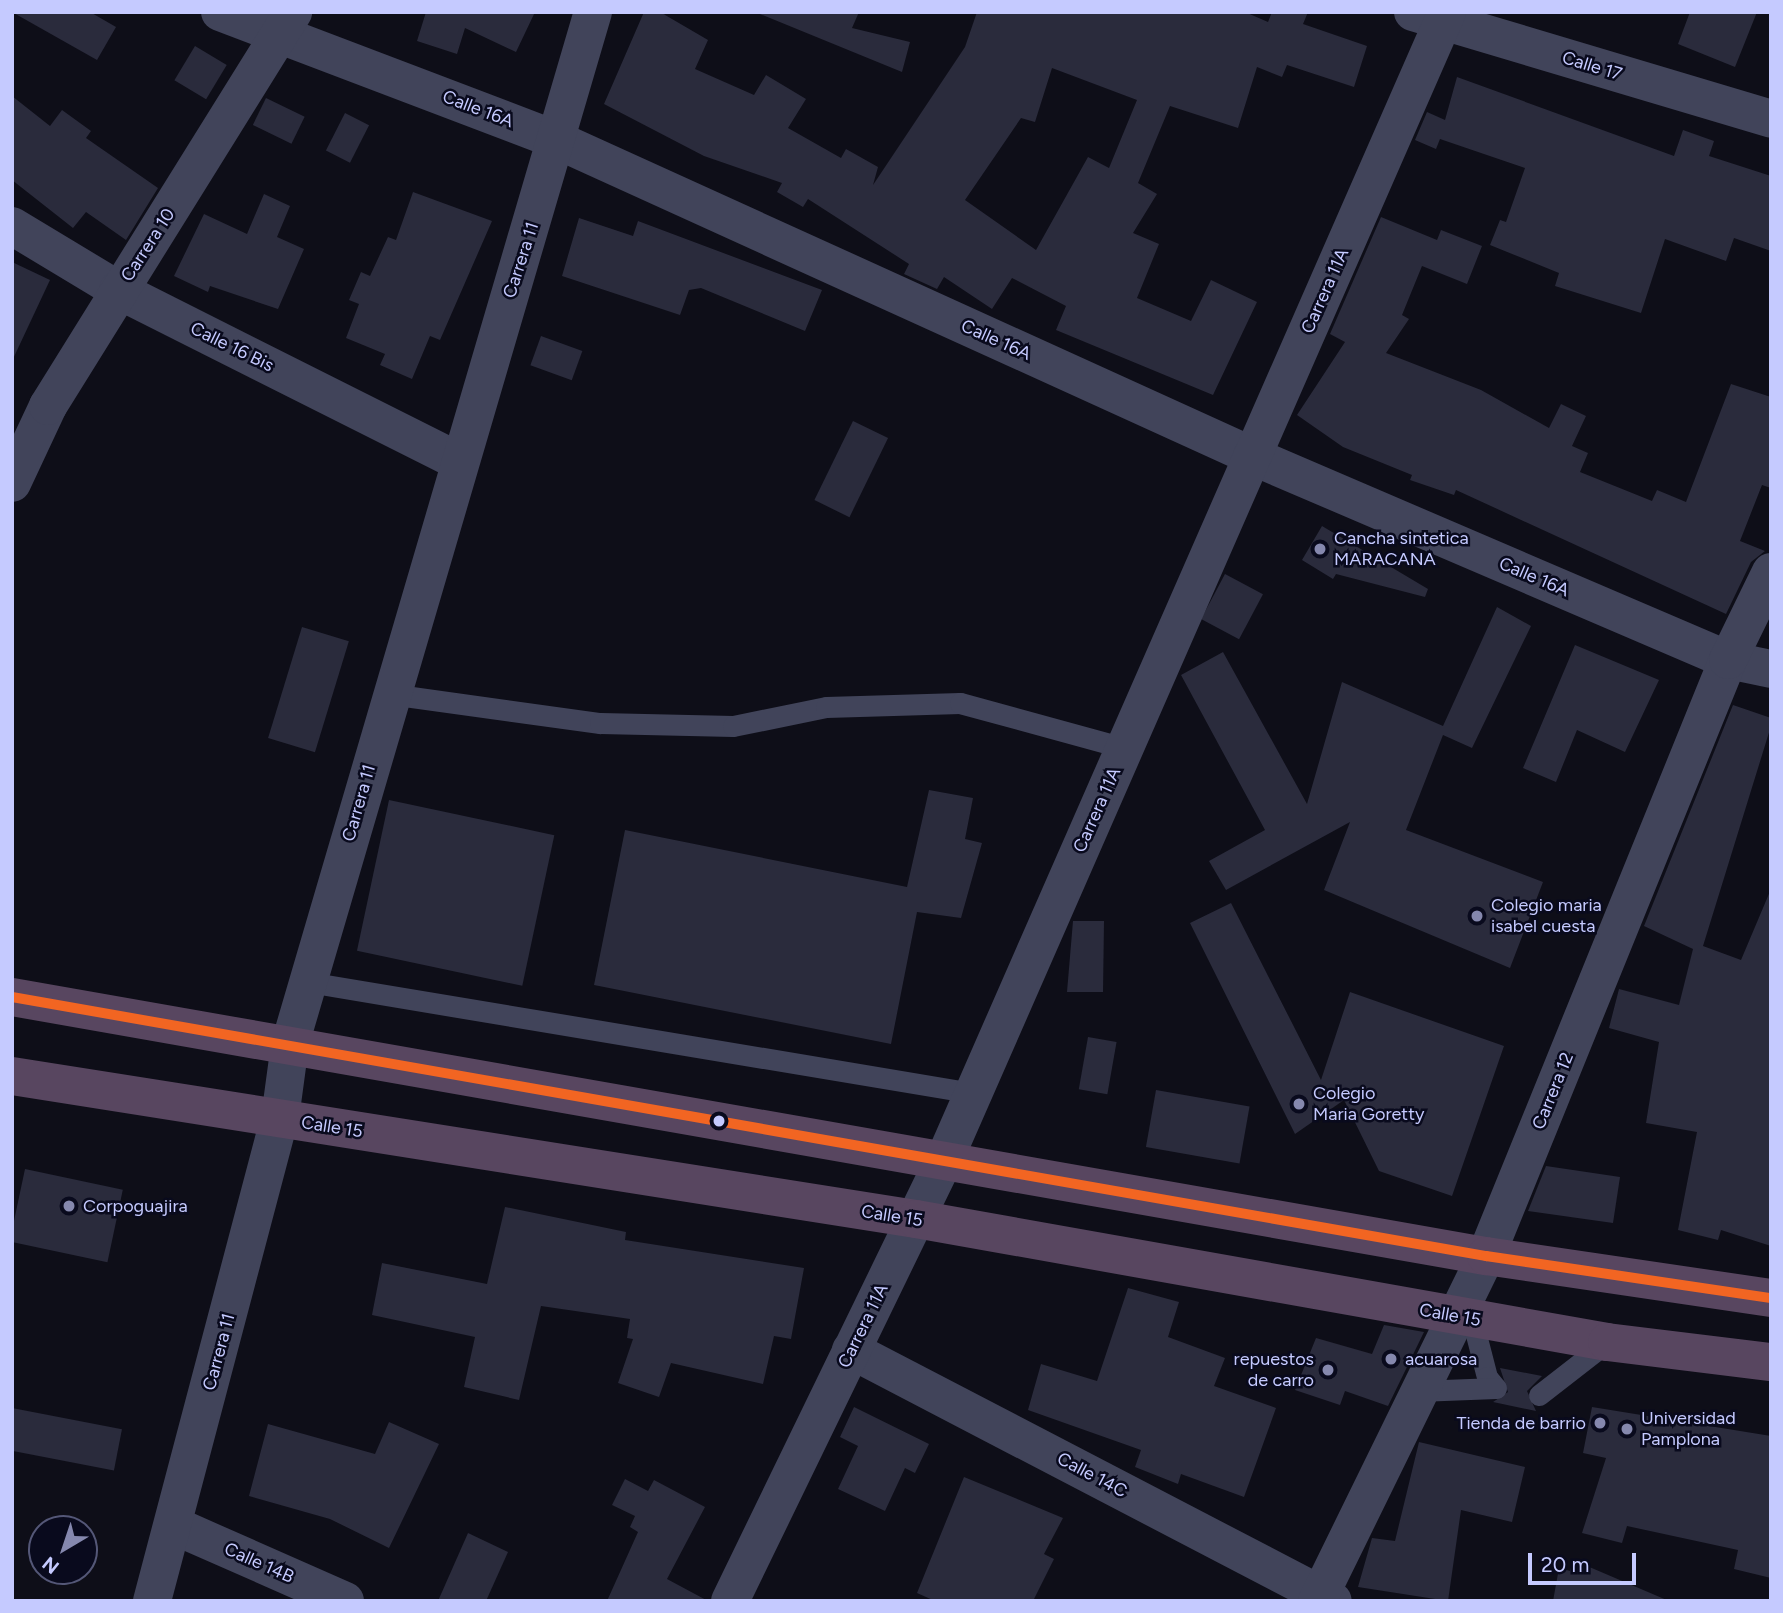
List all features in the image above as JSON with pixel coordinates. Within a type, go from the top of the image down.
[{"type":"highway","points":[[12,998],[945,1158],[1486,1256],[1771,1298]]},
{"type":"highway","name":"Calle 15","points":[[12,1076],[916,1219],[1607,1342],[1771,1362]]},
{"type":"street","name":"Calle 16A","points":[[220,12],[288,23],[559,141],[1252,456],[1728,660],[1771,670]]},
{"type":"street","name":"Carrera 11","points":[[152,1601],[280,1118],[290,1044],[457,460],[559,141],[593,12]]},
{"type":"street","name":"Calle 17","points":[[1435,15],[1771,119]]},
{"type":"street","name":"Carrera 11A","points":[[730,1601],[945,1158],[1252,456],[1435,15]]},
{"type":"street","name":"Carrera 10","points":[[12,483],[48,406],[118,290],[288,23]]},
{"type":"street","name":"Calle 16 Bis","points":[[12,226],[118,290],[457,460]]},
{"type":"street","name":"Carrera 12","points":[[1323,1599],[1419,1391],[1463,1318],[1728,660],[1771,572]]},
{"type":"street","name":"Calle 14C","points":[[851,1350],[1323,1599]]},
{"type":"street","name":"Calle 14B","points":[[173,1525],[345,1601]]},
{"type":"lane","points":[[390,694],[600,723],[733,726],[826,707],[960,703],[1124,748]]},
{"type":"lane","points":[[308,982],[973,1093]]},
{"type":"lane","points":[[1419,1391],[1496,1388],[1487,1377],[1463,1318]]},
{"type":"lane","points":[[1539,1395],[1607,1342]]},
{"type":"building","points":[[12,12],[90,12],[116,27],[97,60]]},
{"type":"building","points":[[426,12],[535,12],[516,52],[465,28],[457,54],[417,41]]},
{"type":"building","points":[[644,12],[660,12],[708,40],[695,69],[754,95],[766,75],[806,99],[788,128],[841,158],[846,149],[878,167],[873,185],[965,47],[977,12],[1245,12],[1268,22],[1272,12],[1308,12],[1303,24],[1367,46],[1354,87],[1287,65],[1282,77],[1257,67],[1238,128],[1170,106],[1138,183],[1157,194],[1133,233],[1159,244],[1137,298],[1191,321],[1211,280],[1257,302],[1213,395],[1056,330],[1066,306],[1012,278],[992,309],[944,277],[937,289],[904,274],[909,264],[808,199],[803,207],[777,192],[782,183],[704,156],[604,104]],"holes":[[[1052,68],[1137,100],[1109,168],[1088,157],[1036,250],[965,200],[1021,118],[1035,122]]]},
{"type":"building","points":[[755,12],[859,12],[852,28],[910,42],[902,72]]},
{"type":"building","points":[[1690,12],[1757,12],[1735,67],[1678,44]]},
{"type":"building","points":[[195,46],[227,65],[206,99],[174,80]]},
{"type":"building","points":[[1457,77],[1674,156],[1683,130],[1714,141],[1709,156],[1771,176],[1771,251],[1734,238],[1726,261],[1665,239],[1641,313],[1555,286],[1559,273],[1490,245],[1500,220],[1506,222],[1525,168],[1440,139],[1436,149],[1415,140],[1427,112],[1445,120]]},
{"type":"building","points":[[12,96],[50,126],[62,110],[91,131],[86,138],[158,188],[126,240],[86,212],[73,228],[12,180]]},
{"type":"building","points":[[266,98],[305,117],[291,144],[253,125]]},
{"type":"building","points":[[345,113],[369,125],[350,163],[326,150]]},
{"type":"building","points":[[413,192],[492,221],[440,340],[430,336],[412,379],[380,365],[385,354],[346,338],[359,304],[349,300],[361,272],[370,276],[388,237],[396,240]]},
{"type":"building","points":[[264,194],[290,206],[277,237],[304,249],[278,309],[210,286],[208,292],[174,276],[204,214],[247,234]]},
{"type":"building","points":[[1381,217],[1437,240],[1441,230],[1482,246],[1467,284],[1422,266],[1402,315],[1409,319],[1386,353],[1481,390],[1549,428],[1561,404],[1586,416],[1572,446],[1588,453],[1580,472],[1652,501],[1657,490],[1686,502],[1731,384],[1771,397],[1771,488],[1762,485],[1740,541],[1765,551],[1751,562],[1726,614],[1456,490],[1454,495],[1410,480],[1412,475],[1343,447],[1297,415],[1345,342],[1330,334]]},
{"type":"building","points":[[579,218],[633,236],[638,221],[822,290],[805,331],[701,288],[689,290],[680,315],[562,276]]},
{"type":"building","points":[[12,262],[50,280],[12,361]]},
{"type":"building","points":[[541,336],[582,351],[572,380],[530,365]]},
{"type":"building","points":[[853,421],[888,438],[849,517],[814,500]]},
{"type":"building","points":[[1322,526],[1428,589],[1425,597],[1336,574],[1333,579],[1302,560]]},
{"type":"building","points":[[1225,574],[1263,594],[1239,639],[1201,619]]},
{"type":"building","points":[[1497,607],[1531,626],[1472,748],[1443,735],[1406,830],[1543,882],[1510,968],[1324,890],[1350,822],[1226,890],[1209,861],[1265,830],[1181,675],[1223,652],[1307,804],[1342,682],[1443,726]]},
{"type":"building","points":[[302,627],[349,641],[315,752],[268,738]]},
{"type":"building","points":[[1575,645],[1659,680],[1625,752],[1577,730],[1556,782],[1523,768]]},
{"type":"building","points":[[1733,705],[1771,718],[1771,726],[1703,946],[1741,960],[1771,889],[1771,1246],[1721,1230],[1718,1240],[1678,1230],[1697,1132],[1646,1123],[1659,1042],[1609,1028],[1619,989],[1679,1005],[1693,949],[1644,926]]},
{"type":"building","points":[[929,790],[973,798],[965,839],[982,843],[961,918],[917,912],[891,1044],[594,985],[625,830],[907,887]]},
{"type":"building","points":[[389,800],[554,835],[522,986],[357,951]]},
{"type":"building","points":[[1231,903],[1321,1080],[1350,992],[1504,1046],[1452,1196],[1379,1171],[1344,1100],[1295,1134],[1190,923]]},
{"type":"building","points":[[1073,921],[1104,921],[1103,992],[1067,992]]},
{"type":"building","points":[[1088,1037],[1117,1042],[1107,1094],[1079,1089]]},
{"type":"building","points":[[1156,1090],[1250,1106],[1239,1164],[1146,1147]]},
{"type":"building","points":[[1546,1166],[1620,1177],[1613,1223],[1528,1211]]},
{"type":"building","name":"Corpoguajira","points":[[25,1169],[123,1190],[107,1262],[12,1242]]},
{"type":"building","points":[[505,1207],[626,1232],[625,1240],[804,1268],[791,1339],[774,1336],[763,1384],[671,1363],[659,1397],[618,1383],[633,1339],[627,1338],[630,1319],[541,1306],[519,1400],[464,1387],[475,1337],[372,1315],[382,1263],[487,1284]]},
{"type":"building","points":[[1128,1288],[1179,1302],[1168,1337],[1225,1358],[1214,1386],[1276,1408],[1244,1497],[1181,1474],[1178,1484],[1135,1467],[1141,1450],[1028,1410],[1041,1364],[1097,1381]]},
{"type":"building","points":[[1384,1325],[1424,1332],[1388,1406],[1345,1391],[1340,1405],[1295,1390],[1316,1338],[1372,1354]]},
{"type":"building","points":[[1500,1368],[1542,1376],[1527,1391],[1536,1411],[1493,1402],[1508,1392]]},
{"type":"building","points":[[854,1407],[929,1444],[915,1473],[905,1468],[885,1511],[838,1489],[858,1446],[840,1437]]},
{"type":"building","points":[[1592,1407],[1771,1436],[1771,1578],[1734,1569],[1738,1550],[1627,1526],[1622,1543],[1582,1533],[1606,1458],[1583,1453]]},
{"type":"building","points":[[12,1408],[122,1429],[114,1471],[12,1451]]},
{"type":"building","points":[[389,1422],[439,1444],[389,1548],[330,1519],[249,1496],[268,1424],[375,1454]]},
{"type":"building","points":[[1419,1442],[1525,1467],[1512,1522],[1461,1510],[1448,1601],[1358,1587],[1372,1538],[1395,1541]]},
{"type":"building","points":[[964,1477],[1063,1518],[1044,1554],[1054,1559],[1033,1601],[935,1601],[917,1593]]},
{"type":"building","points":[[625,1479],[648,1491],[654,1480],[705,1507],[667,1579],[708,1601],[607,1601],[638,1532],[630,1527],[635,1516],[612,1505]]},
{"type":"building","points":[[468,1533],[508,1552],[486,1601],[438,1601]]},
{"type":"building","points":[[1573,1560],[1669,1601],[1553,1601],[1559,1568],[1570,1571]]},
{"type":"transit line","points":[[12,997],[1486,1256],[1771,1298]]},
{"type":"place","name":"Cancha sintetica MARACANA","points":[[1320,549]]},
{"type":"place","name":"Colegio maria isabel cuesta","points":[[1477,916]]},
{"type":"place","name":"Colegio Maria Goretty","points":[[1299,1104]]},
{"type":"place","name":"Corpoguajira","points":[[69,1206]]},
{"type":"place","name":"acuarosa","points":[[1391,1359]]},
{"type":"place","name":"repuestos de carro","points":[[1328,1370]]},
{"type":"place","name":"Tienda de barrio","points":[[1600,1423]]},
{"type":"place","name":"Universidad Pamplona","points":[[1627,1429]]}]
